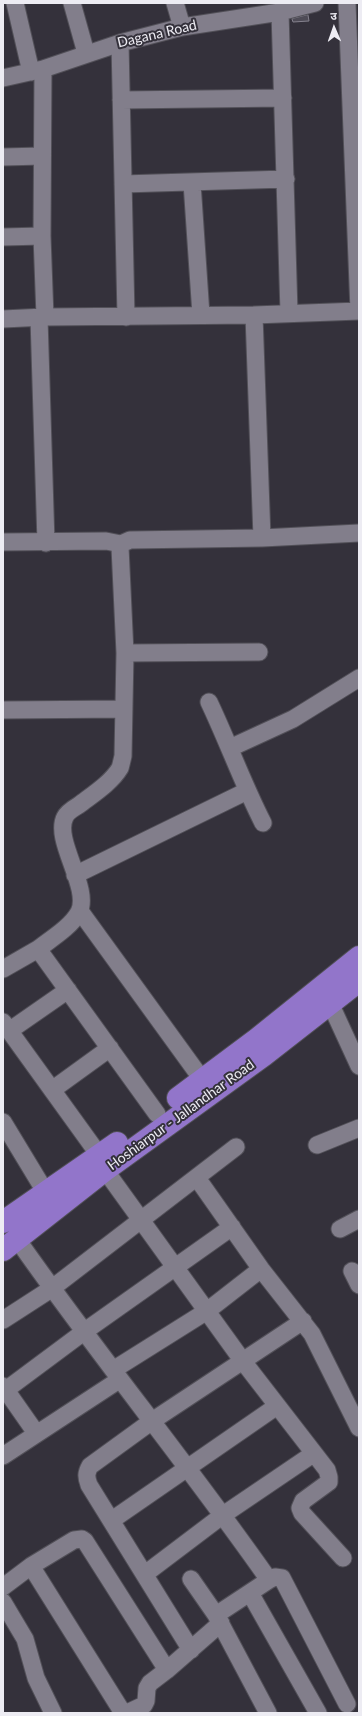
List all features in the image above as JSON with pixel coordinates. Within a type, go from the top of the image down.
[{"type":"highway","points":[[3,1222],[46,1193],[102,1162],[157,1114],[207,1085],[257,1039],[359,957]]},
{"type":"highway","name":"Hoshiarpur - Jallandhar Road","points":[[10,1245],[102,1162],[207,1085],[264,1055],[359,981]]},
{"type":"street","points":[[15,3],[37,70],[42,156],[42,317],[46,543]]},
{"type":"street","points":[[72,3],[86,53]]},
{"type":"street","points":[[175,3],[182,27]]},
{"type":"street","name":"Dagana Road","points":[[3,78],[37,70],[120,43],[256,9],[280,12],[315,3]]},
{"type":"street","points":[[3,319],[42,317],[201,315],[254,316],[289,313],[359,311],[347,3]]},
{"type":"street","points":[[280,12],[289,313]]},
{"type":"street","points":[[120,43],[126,317]]},
{"type":"street","points":[[121,100],[283,98]]},
{"type":"street","points":[[3,157],[42,156]]},
{"type":"street","points":[[123,184],[286,179]]},
{"type":"street","points":[[192,183],[201,315]]},
{"type":"street","points":[[3,237],[42,236]]},
{"type":"street","points":[[254,316],[262,538]]},
{"type":"street","points":[[3,542],[46,543],[106,541],[121,544],[130,540],[262,538],[359,533]]},
{"type":"street","points":[[121,544],[124,653],[123,756],[120,768],[100,788],[65,816],[63,824],[64,838],[75,875],[80,899],[80,911],[207,1085]]},
{"type":"street","points":[[124,653],[259,652]]},
{"type":"street","points":[[230,748],[293,719],[359,678]]},
{"type":"street","points":[[209,702],[230,748],[247,791],[264,823]]},
{"type":"street","points":[[3,710],[124,709]]},
{"type":"street","points":[[75,875],[247,791]]},
{"type":"street","points":[[3,970],[38,949],[71,922],[80,911]]},
{"type":"street","points":[[38,949],[157,1114]]},
{"type":"street","points":[[68,990],[6,1026],[102,1162],[141,1221],[312,1454],[327,1470],[330,1477],[329,1482],[303,1501],[300,1508],[302,1513],[343,1558]]},
{"type":"street","points":[[330,1003],[359,1066]]},
{"type":"street","points":[[52,1090],[110,1048]]},
{"type":"street","points":[[3,1122],[46,1193]]},
{"type":"street","points":[[317,1146],[359,1128]]},
{"type":"street","points":[[3,1320],[51,1289],[236,1148]]},
{"type":"street","points":[[197,1178],[261,1269],[303,1321],[319,1346],[359,1428]]},
{"type":"street","points":[[340,1229],[359,1219]]},
{"type":"street","points":[[36,1433],[4,1390],[232,1227]]},
{"type":"street","points":[[10,1245],[51,1289],[85,1331],[116,1375],[224,1515],[268,1580]]},
{"type":"street","points":[[3,1456],[208,1311],[261,1269]]},
{"type":"street","points":[[191,1650],[89,1485],[86,1477],[87,1471],[90,1466],[152,1421],[303,1321]]},
{"type":"street","points":[[112,1520],[277,1406]]},
{"type":"street","points":[[145,1574],[224,1515],[312,1454]]},
{"type":"street","points":[[3,1587],[31,1566],[74,1540],[82,1539],[85,1541],[167,1670]]},
{"type":"street","points":[[31,1566],[123,1713]]},
{"type":"street","points":[[127,1713],[144,1705],[146,1701],[147,1688],[150,1683],[191,1650],[218,1619],[268,1580],[278,1577],[285,1582],[347,1704]]},
{"type":"street","points":[[191,1579],[218,1619],[268,1713]]},
{"type":"street","points":[[250,1593],[318,1713]]},
{"type":"street","points":[[3,1602],[25,1639],[36,1678],[54,1713]]},
{"type":"building","points":[[308,15],[309,21],[293,22],[292,19]]}]
